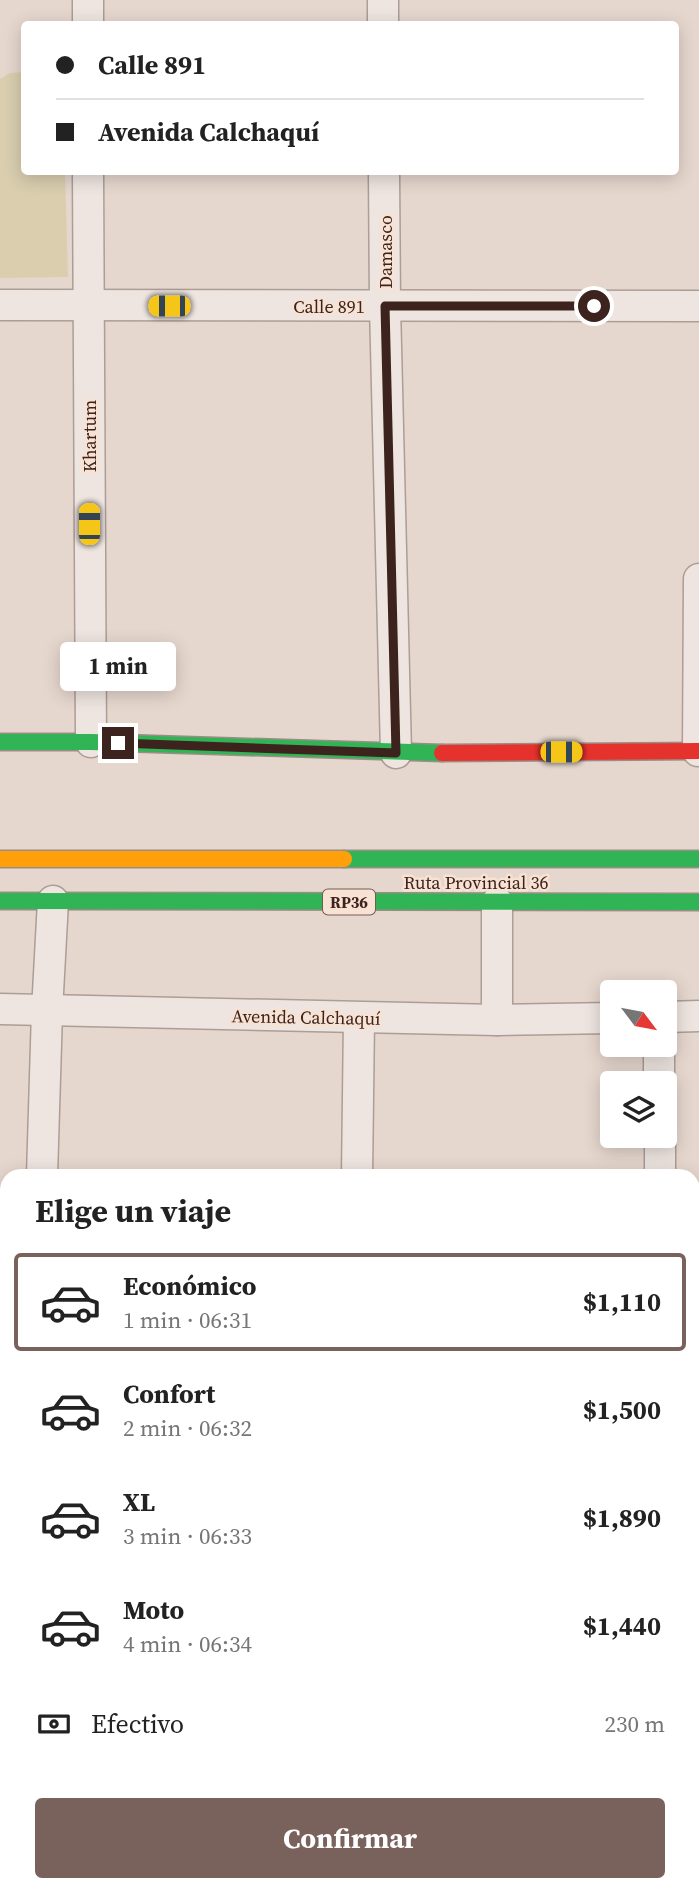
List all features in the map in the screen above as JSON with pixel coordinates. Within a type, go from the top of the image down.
[{"type":"main road","points":[[0,742],[91,742],[396,753],[699,751]]},
{"type":"main road","name":"Ruta Provincial 36","points":[[0,859],[699,859]]},
{"type":"main road","name":"Ruta Provincial 36","points":[[0,901],[699,901]]},
{"type":"street","points":[[88,0],[88,21]]},
{"type":"street","points":[[383,0],[383,21]]},
{"type":"street","name":"Khartum","points":[[88,175],[91,742]]},
{"type":"street","name":"Damasco","points":[[384,175],[396,753]]},
{"type":"street","name":"Calle 891","points":[[0,305],[699,306]]},
{"type":"street","points":[[699,579],[699,751]]},
{"type":"street","points":[[42,1169],[47,1010],[54,901]]},
{"type":"street","points":[[497,902],[497,1020]]},
{"type":"street","name":"Avenida Calchaquí","points":[[0,1009],[359,1018],[600,1018]]},
{"type":"street","points":[[677,1017],[699,1016]]},
{"type":"street","points":[[358,1169],[359,1018]]},
{"type":"street","points":[[660,1148],[660,1169]]},
{"type":"shaded area","points":[[21,72],[21,175],[65,175],[68,277],[0,278],[0,79],[10,73]]},
{"type":"traffic: fast","points":[[0,742],[91,742],[442,753]]},
{"type":"traffic: fast","points":[[344,859],[699,859]]},
{"type":"traffic: fast","points":[[0,901],[699,902]]},
{"type":"traffic: slow","points":[[0,859],[344,859]]},
{"type":"traffic: jam","points":[[442,753],[699,751]]},
{"type":"route","points":[[118,743],[396,753],[385,306],[594,306]]}]
